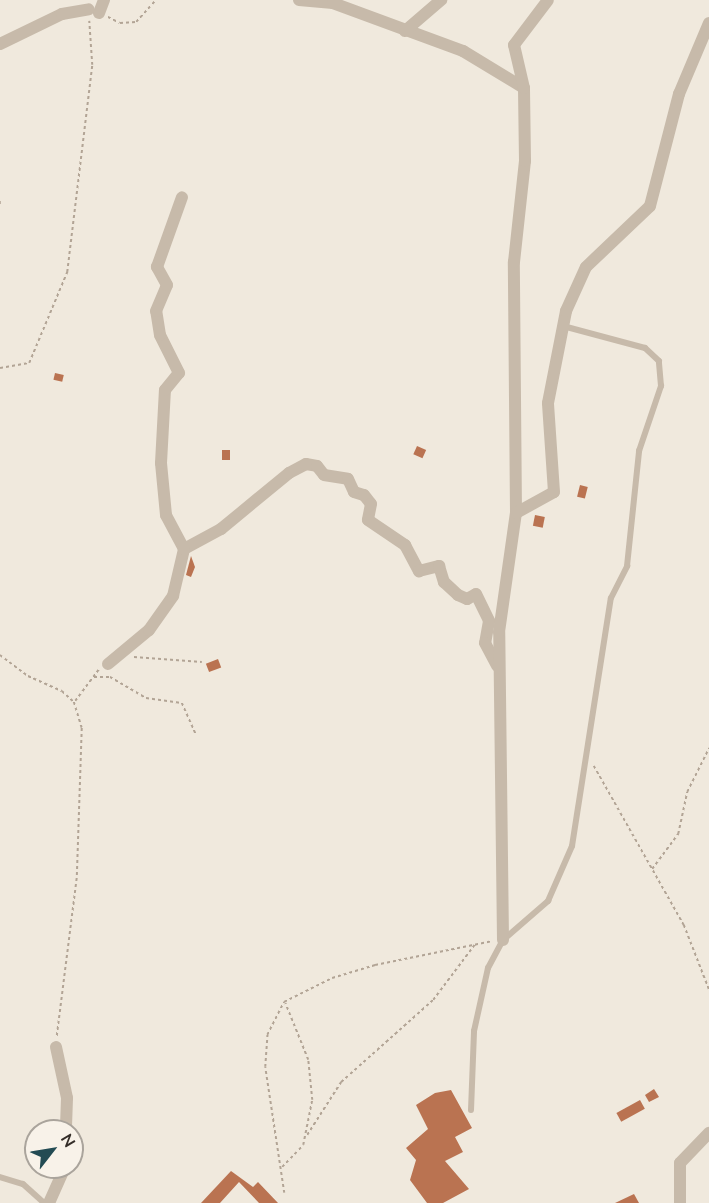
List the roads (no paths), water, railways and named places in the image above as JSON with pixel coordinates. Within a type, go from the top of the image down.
[{"type":"street","points":[[0,44],[62,14],[94,11],[104,0]]},
{"type":"street","points":[[299,0],[333,3],[463,51],[524,88]]},
{"type":"street","points":[[405,31],[441,0]]},
{"type":"street","points":[[503,940],[499,632],[516,513],[514,262],[525,161],[524,88],[514,45],[548,0]]},
{"type":"street","points":[[516,513],[554,492],[548,403],[562,326],[586,267],[650,206],[679,94],[709,22]]},
{"type":"street","points":[[108,664],[149,630],[173,596],[184,549],[166,515],[161,463],[165,390],[179,373],[160,335],[156,311],[167,285],[156,267],[182,197]]},
{"type":"street","points":[[184,549],[221,529],[289,473],[306,464],[317,466],[324,475],[348,479],[354,492],[364,495],[371,504],[368,520],[405,546],[419,571],[439,566],[444,582],[458,594],[467,599],[476,594],[489,621],[485,643],[499,669]]},
{"type":"street","points":[[56,1047],[67,1098],[66,1119]]},
{"type":"street","points":[[680,1203],[680,1163],[709,1133]]},
{"type":"street","points":[[49,1203],[60,1179]]},
{"type":"lane","points":[[471,1110],[479,998],[503,940],[548,901],[565,868],[610,598],[627,566],[639,451],[657,403],[662,368],[645,348],[562,326]]},
{"type":"lane","points":[[0,1177],[23,1184],[44,1203]]}]
